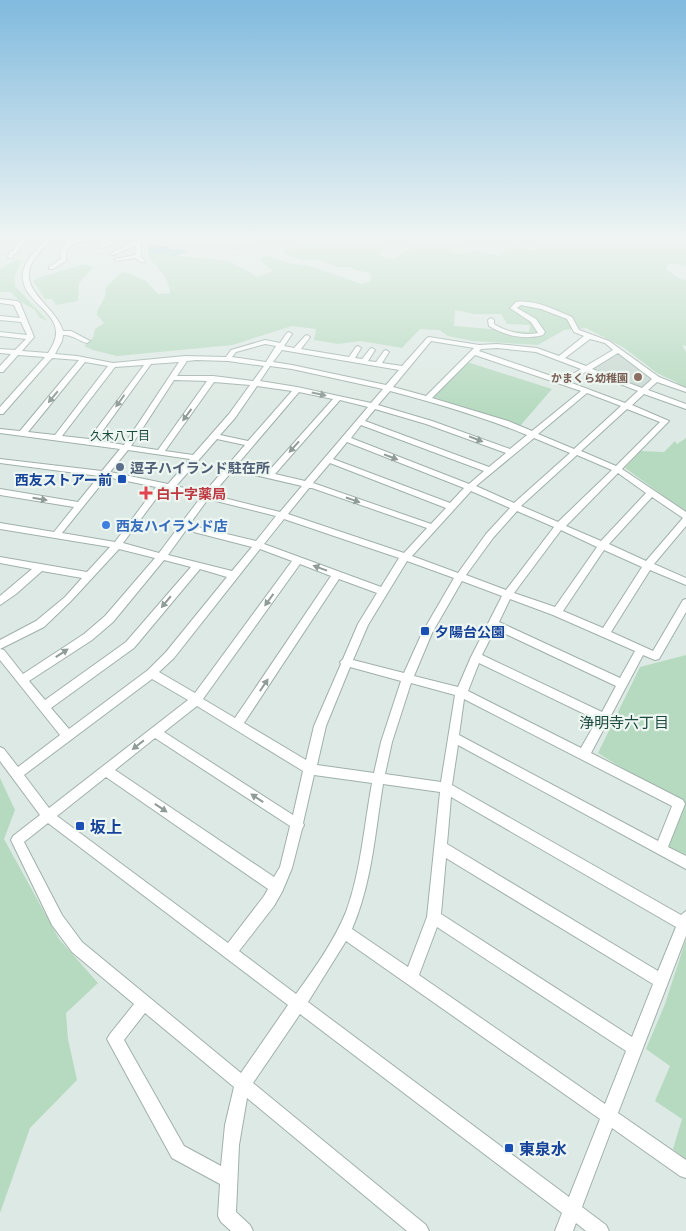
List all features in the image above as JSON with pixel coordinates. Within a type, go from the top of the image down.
[{"type":"street","points":[[0,412],[50,356],[58,342],[60,332],[56,318],[37,297]]},
{"type":"street","points":[[0,301],[17,303],[31,337]]},
{"type":"street","points":[[491,320],[491,326],[494,328],[531,336],[541,334],[540,328],[530,316],[514,308],[516,304],[521,303],[543,307],[570,318],[576,331],[606,342],[656,380],[686,390]]},
{"type":"street","points":[[0,318],[24,320]]},
{"type":"street","points":[[60,332],[69,332],[80,339],[87,340]]},
{"type":"street","points":[[0,334],[31,337]]},
{"type":"street","points":[[0,645],[22,635],[54,612],[89,576],[166,486],[216,436],[289,334]]},
{"type":"street","points":[[296,350],[307,336]]},
{"type":"street","points":[[558,359],[589,336]]},
{"type":"street","points":[[0,370],[31,337]]},
{"type":"street","points":[[16,774],[152,673],[187,636],[282,515],[429,339],[476,350],[665,421],[559,526],[508,594],[476,656],[460,692],[446,788],[434,917],[411,978]]},
{"type":"street","points":[[58,342],[80,359]]},
{"type":"street","points":[[228,359],[233,351],[265,342],[296,350],[405,369]]},
{"type":"street","points":[[428,398],[476,350],[497,346],[531,349],[686,407]]},
{"type":"street","points":[[351,360],[358,348]]},
{"type":"street","points":[[364,362],[372,350]]},
{"type":"street","points":[[564,382],[618,350]]},
{"type":"street","points":[[0,351],[80,359],[113,365],[184,358],[228,359],[267,364],[389,388],[428,398],[533,434],[617,469],[686,518],[648,565],[605,634]]},
{"type":"street","points":[[378,364],[386,352]]},
{"type":"street","points":[[56,536],[126,447],[184,358]]},
{"type":"street","points":[[22,434],[80,359]]},
{"type":"street","points":[[91,442],[149,362]]},
{"type":"street","points":[[56,438],[113,365]]},
{"type":"street","points":[[172,378],[214,378],[254,382],[338,398],[374,406],[434,424],[511,452]]},
{"type":"street","points":[[160,452],[214,378]]},
{"type":"street","points":[[244,1231],[227,1216],[228,1179],[238,1095],[243,1084],[324,966],[353,910],[360,885],[378,779],[398,706],[433,621],[459,576],[480,546],[515,507],[656,380]]},
{"type":"street","points":[[22,680],[101,627],[162,556],[208,495],[296,389]]},
{"type":"street","points":[[229,953],[277,887],[286,868],[298,825],[320,726],[345,662],[363,624],[405,556],[450,506],[470,487],[586,390]]},
{"type":"street","points":[[269,476],[338,398]]},
{"type":"street","points":[[360,422],[490,470]]},
{"type":"street","points":[[0,431],[91,442],[196,458]]},
{"type":"street","points":[[216,436],[250,444]]},
{"type":"street","points":[[346,439],[470,487],[686,582]]},
{"type":"street","points":[[329,460],[450,506]]},
{"type":"street","points":[[2,464],[105,474],[208,495],[282,515],[405,556],[557,612],[655,656],[684,609]]},
{"type":"street","points":[[231,467],[307,485],[432,527]]},
{"type":"street","points":[[0,492],[80,505]]},
{"type":"street","points":[[557,612],[603,545],[651,493]]},
{"type":"street","points":[[0,526],[117,545],[234,575]]},
{"type":"street","points":[[184,527],[258,545],[383,592]]},
{"type":"street","points":[[0,560],[89,576]]},
{"type":"street","points":[[298,560],[196,700],[16,840],[57,920],[77,947],[420,1231]]},
{"type":"street","points":[[44,707],[130,645],[198,565]]},
{"type":"street","points":[[0,601],[18,589],[40,567]]},
{"type":"street","points":[[237,725],[337,575]]},
{"type":"street","points":[[493,624],[622,684]]},
{"type":"street","points":[[583,756],[641,650]]},
{"type":"street","points":[[0,653],[68,736]]},
{"type":"street","points":[[476,656],[604,718]]},
{"type":"street","points":[[345,662],[460,692],[679,804],[661,849]]},
{"type":"street","points":[[152,673],[310,769],[446,788],[685,921],[564,1231]]},
{"type":"street","points":[[155,732],[298,825]]},
{"type":"street","points":[[453,737],[686,863]]},
{"type":"street","points":[[0,752],[48,816],[600,1231]]},
{"type":"street","points":[[106,771],[277,887]]},
{"type":"street","points":[[440,847],[661,980]]},
{"type":"street","points":[[434,917],[635,1048]]},
{"type":"street","points":[[343,931],[686,1170]]},
{"type":"street","points":[[144,1003],[115,1039],[178,1152],[228,1179]]},
{"type":"shaded area","points":[[620,353],[654,380],[643,389],[591,369]]},
{"type":"green space","points":[[16,297],[26,297],[48,321],[40,318],[35,310]]},
{"type":"green space","points":[[44,297],[78,297],[78,301],[56,305],[52,299]]},
{"type":"green space","points":[[105,297],[686,297],[686,346],[682,345],[686,352],[686,389],[657,373],[623,347],[586,328],[564,330],[538,345],[473,341],[448,336],[439,330],[420,329],[402,348],[361,341],[338,344],[314,340],[316,329],[292,326],[232,345],[117,356],[84,346],[93,338],[95,329],[104,323],[97,315],[97,311]],"holes":[[[455,310],[475,314],[501,314],[507,324],[530,325],[529,332],[454,326]]]},
{"type":"green space","points":[[467,362],[552,389],[520,426],[433,397]]},
{"type":"green space","points":[[686,438],[686,512],[625,468],[641,451],[664,452],[675,441],[677,444]]},
{"type":"green space","points":[[686,655],[686,858],[670,849],[667,845],[684,807],[598,753],[640,667]]},
{"type":"green space","points":[[0,778],[15,810],[4,839],[59,939],[98,983],[66,1013],[68,1039],[77,1080],[30,1128],[0,1213]]},
{"type":"green space","points":[[686,939],[686,1160],[673,1149],[682,1119],[655,1101],[670,1066],[646,1049],[665,1004]]},
{"type":"place","name":"かまくら幼稚園","points":[[638,377]]},
{"type":"place","name":"逗子ハイランド駐在所","points":[[120,467]]},
{"type":"place","name":"西友ストアー前","points":[[122,479]]},
{"type":"place","name":"白十字薬局","points":[[146,493]]},
{"type":"place","name":"西友ハイランド店","points":[[106,525]]},
{"type":"place","name":"夕陽台公園","points":[[425,631]]},
{"type":"place","name":"坂上","points":[[80,826]]},
{"type":"place","name":"東泉水","points":[[509,1148]]},
{"type":"district","name":"久木八丁目","points":[[120,435]]},
{"type":"district","name":"浄明寺六丁目","points":[[624,722]]}]
